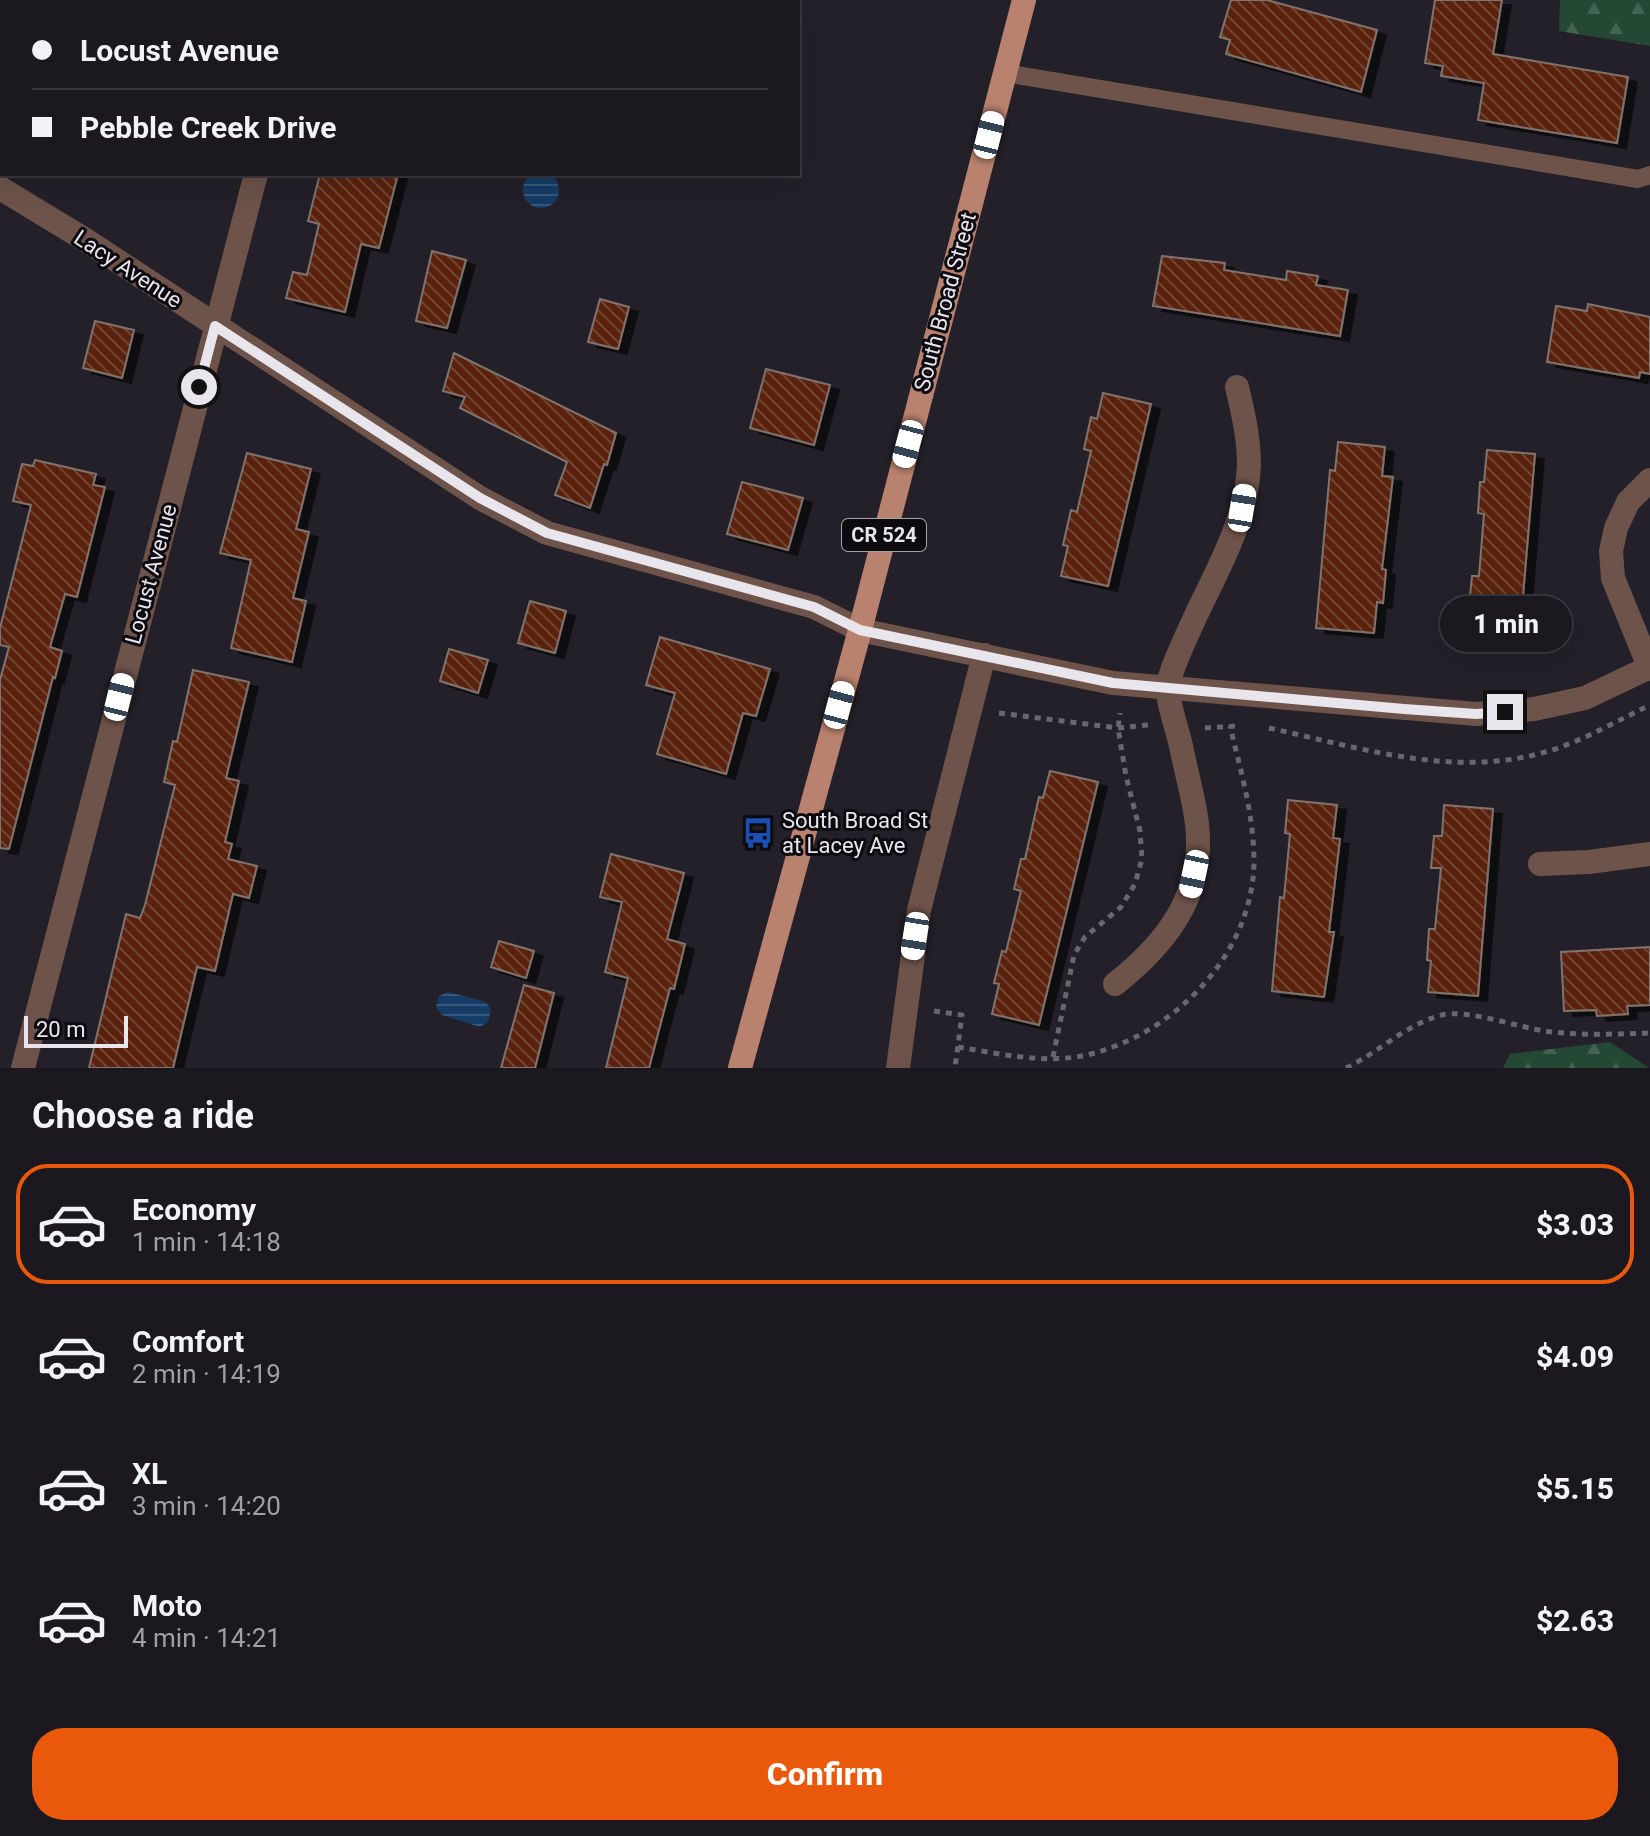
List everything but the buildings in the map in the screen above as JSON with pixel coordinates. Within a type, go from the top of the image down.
[{"type":"main road","name":"South Broad Street","points":[[740,1068],[860,630],[1024,0]]},
{"type":"street","name":"Locust Avenue","points":[[23,1068],[255,176]]},
{"type":"street","name":"Lacy Avenue","points":[[0,188],[84,239],[480,498],[547,533],[814,607],[860,630],[1123,684],[1476,714],[1534,709],[1585,698],[1650,668]]},
{"type":"street","points":[[1115,984],[1146,960],[1174,926],[1190,891],[1197,856],[1197,824],[1168,687],[1186,637],[1228,547],[1242,508],[1249,466],[1246,425],[1237,387]]},
{"type":"street","points":[[1650,480],[1628,502],[1616,528],[1611,551],[1613,578],[1650,668]]},
{"type":"street","points":[[898,1068],[919,910],[984,655]]},
{"type":"street","points":[[1540,864],[1589,862],[1650,854]]},
{"type":"lane","points":[[1005,73],[1623,177],[1638,179],[1650,175]]},
{"type":"path","points":[[1053,1058],[1074,955],[1085,937],[1121,907],[1135,884],[1142,859],[1140,831],[1118,728],[1123,684]]},
{"type":"path","points":[[1260,727],[1393,757],[1476,764],[1514,760],[1561,747],[1650,705]]},
{"type":"path","points":[[970,710],[1118,728],[1154,725],[1177,728],[1245,726]]},
{"type":"path","points":[[905,1008],[962,1015],[955,1068]]},
{"type":"path","points":[[1346,1068],[1365,1059],[1395,1037],[1443,1015],[1465,1014],[1547,1031],[1581,1034],[1650,1033]]},
{"type":"green space","points":[[1560,0],[1650,0],[1650,46],[1559,31]]},
{"type":"green space","points":[[1610,1042],[1649,1068],[1503,1068],[1510,1054]]},
{"type":"water","points":[[530,176],[552,176],[558,183],[558,197],[548,207],[534,207],[524,197],[524,183]]},
{"type":"water","points":[[448,992],[486,1002],[491,1010],[488,1022],[480,1027],[442,1015],[436,1007],[439,996]]},
{"type":"place","name":"South Broad St at Lacey Ave","points":[[758,833]]},
{"type":"route","points":[[199,387],[215,326],[480,498],[547,533],[814,607],[860,630],[1113,683],[1404,709],[1476,714],[1505,712]]}]
